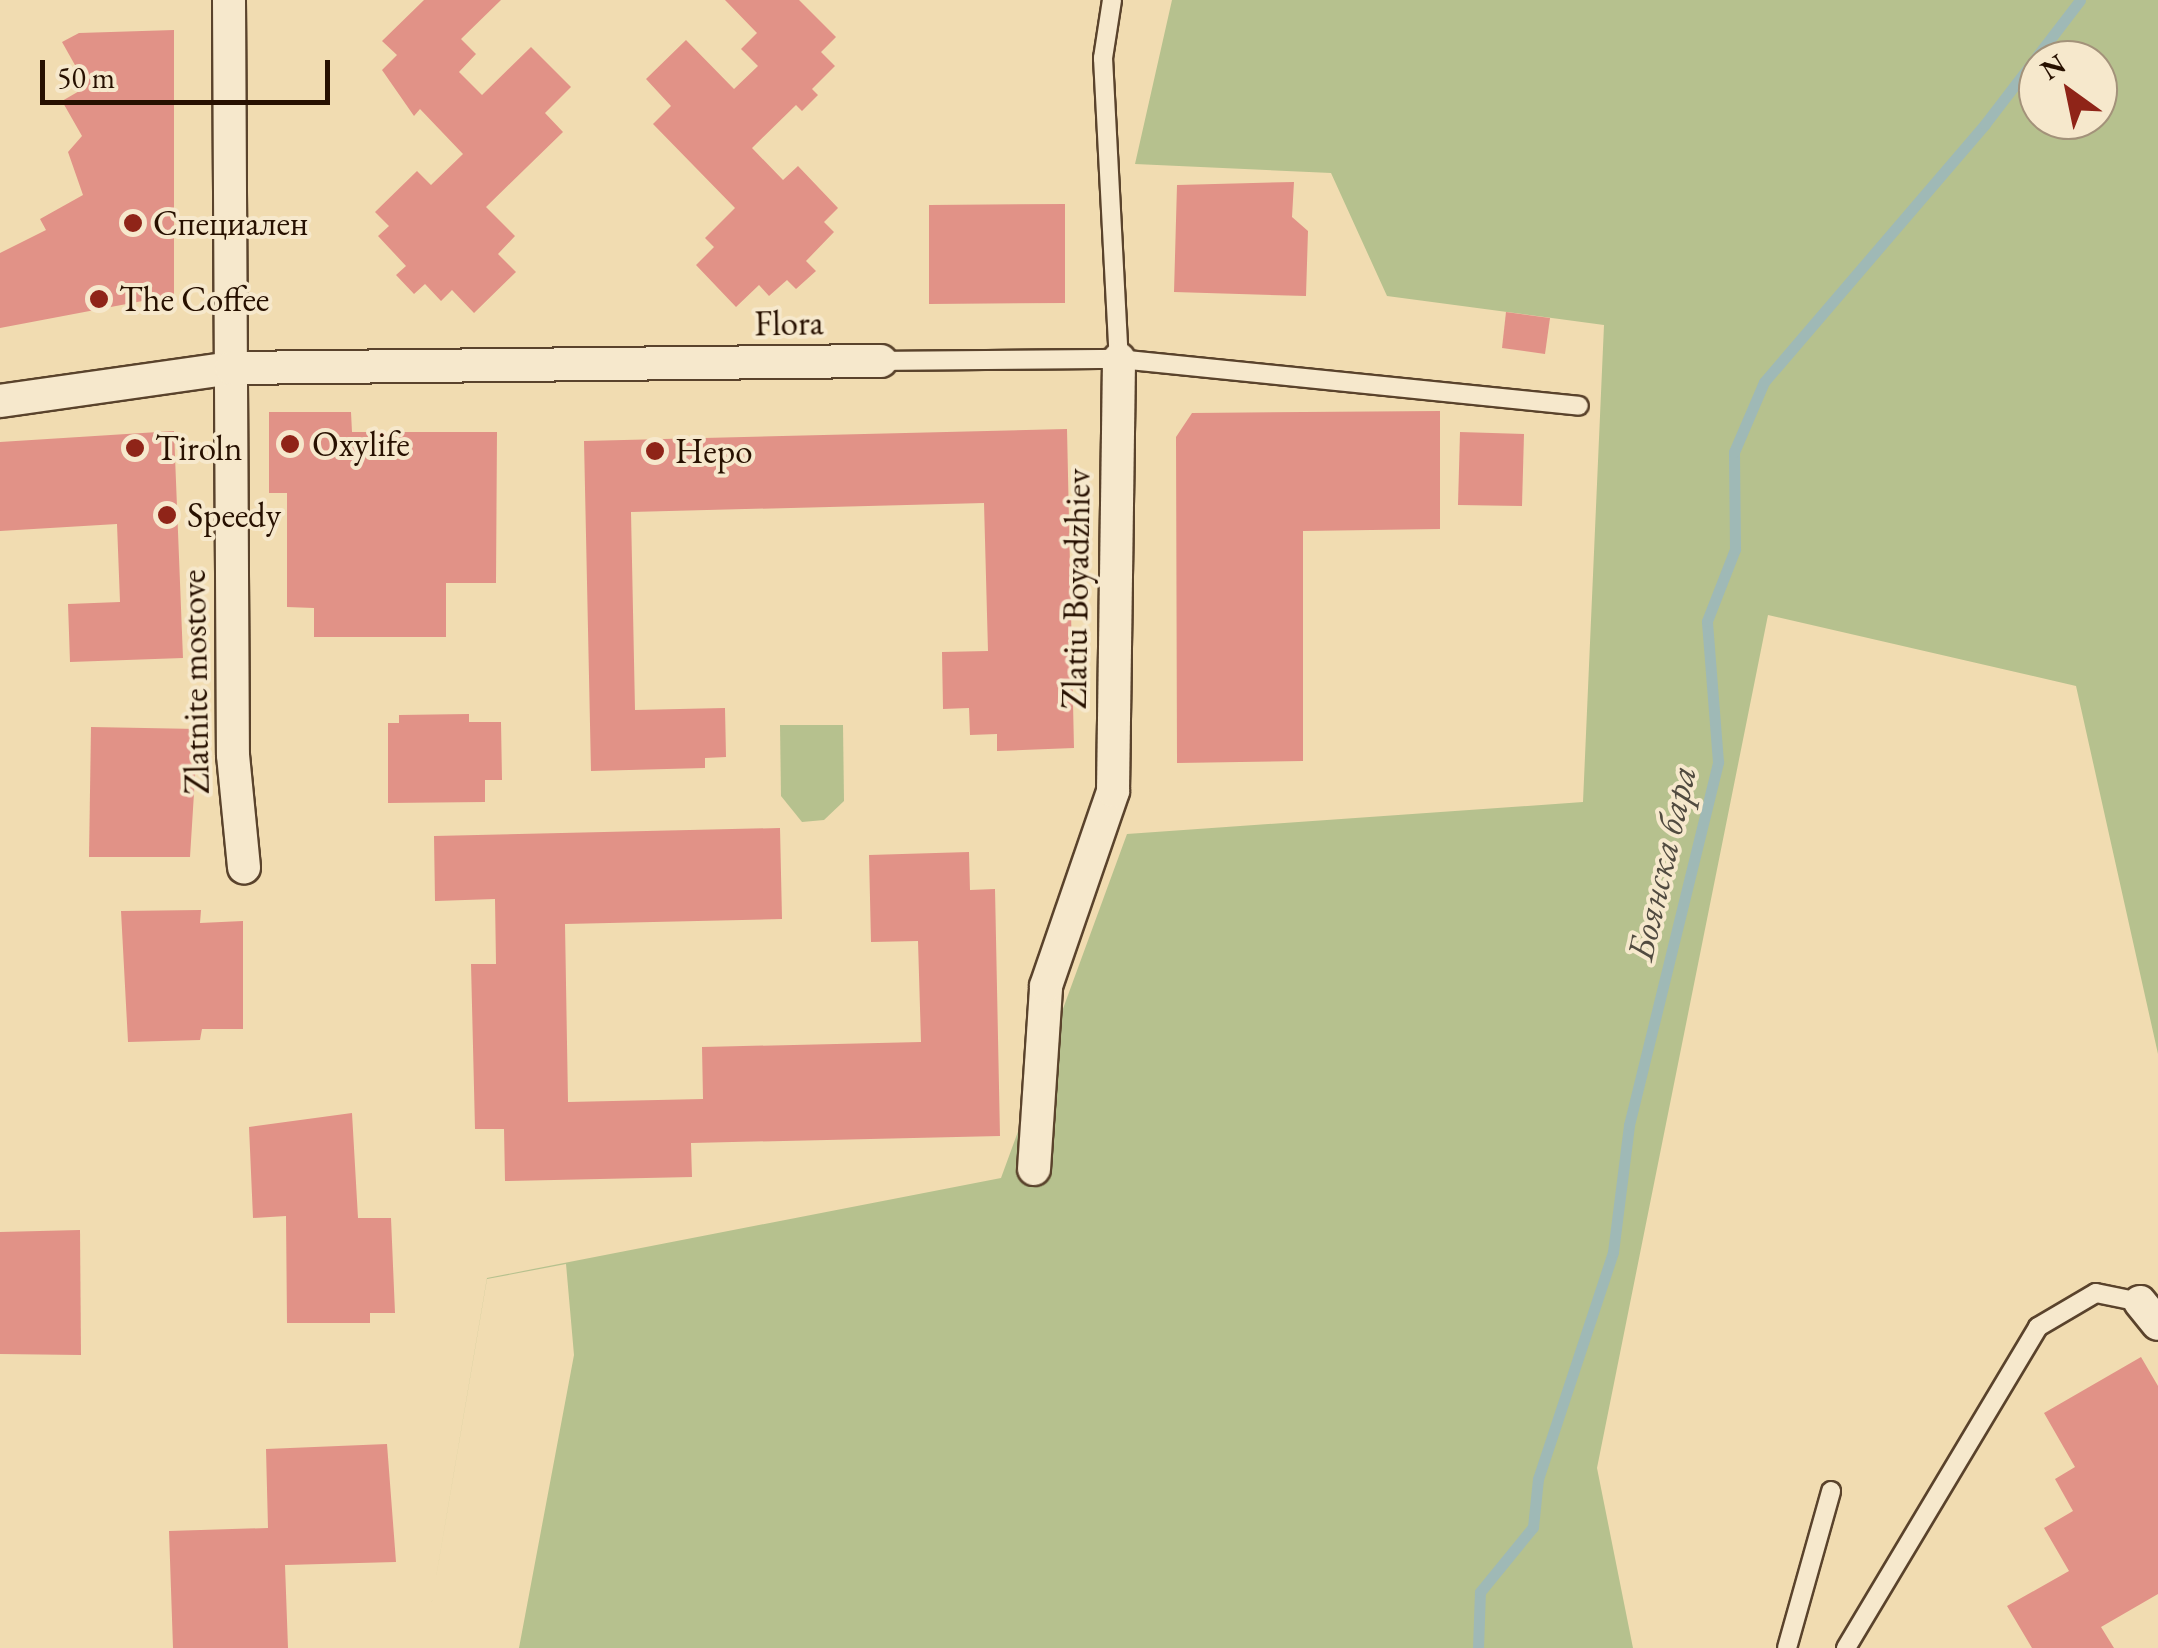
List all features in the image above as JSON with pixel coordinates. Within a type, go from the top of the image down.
[{"type":"street","name":"Zlatnite mostove","points":[[228,0],[231,368],[244,867]]},
{"type":"street","name":"Zlatiu Boyadzhiev","points":[[1034,1169],[1046,986],[1112,791],[1119,359]]},
{"type":"street","name":"Flora","points":[[0,401],[231,368],[881,362]]},
{"type":"lane","name":"Zlatiu Boyadzhiev","points":[[1112,0],[1103,58],[1119,359]]},
{"type":"lane","name":"Flora","points":[[881,362],[1119,359],[1579,406]]},
{"type":"lane","points":[[1846,1648],[2038,1327],[2096,1293],[2149,1313]]},
{"type":"lane","points":[[1787,1648],[1830,1492]]},
{"type":"green space","points":[[1172,0],[2158,0],[2158,1054],[2076,686],[1768,615],[1597,1468],[1633,1648],[519,1648],[574,1355],[566,1264],[487,1279],[424,1648],[487,1278],[1001,1178],[1127,834],[1583,802],[1604,325],[1387,296],[1331,173],[1135,164]]},
{"type":"green space","points":[[780,725],[843,725],[844,801],[824,820],[802,822],[781,796]]},
{"type":"building","points":[[424,0],[501,0],[461,39],[476,54],[459,72],[482,95],[531,47],[571,87],[545,113],[563,132],[486,207],[515,236],[498,254],[516,272],[474,313],[452,290],[441,301],[425,284],[414,294],[396,275],[406,266],[378,236],[389,226],[375,212],[417,171],[431,185],[463,154],[420,109],[414,116],[382,70],[397,55],[382,41]]},
{"type":"building","points":[[725,0],[799,0],[836,37],[821,52],[835,66],[812,89],[818,95],[802,111],[796,105],[752,148],[783,180],[798,166],[838,208],[824,222],[834,232],[806,261],[816,271],[796,289],[787,280],[769,296],[759,285],[736,307],[696,265],[714,247],[705,238],[735,208],[653,124],[671,106],[646,79],[686,40],[734,89],[758,66],[741,49],[757,33]]},
{"type":"building","points":[[174,30],[174,295],[0,328],[0,253],[46,230],[40,219],[83,195],[68,152],[82,136],[62,101],[81,90],[80,74],[62,42],[79,33]]},
{"type":"building","points":[[1294,182],[1292,217],[1308,231],[1306,296],[1174,292],[1177,185]]},
{"type":"building","points":[[1065,204],[1065,303],[929,304],[929,205]]},
{"type":"building","points":[[1506,312],[1550,318],[1545,354],[1502,348]]},
{"type":"building","points":[[1440,411],[1440,529],[1303,531],[1303,761],[1177,763],[1176,437],[1192,413]]},
{"type":"building","points":[[269,412],[351,412],[352,432],[497,432],[496,583],[446,583],[446,637],[314,637],[314,608],[287,607],[287,493],[269,493]]},
{"type":"building","points":[[1067,429],[1074,748],[997,751],[997,734],[970,735],[969,708],[943,709],[942,652],[988,651],[984,503],[631,512],[635,710],[725,708],[726,757],[705,758],[705,768],[591,771],[584,441]]},
{"type":"building","points":[[174,431],[183,658],[70,662],[68,604],[120,602],[117,524],[0,531],[0,442]]},
{"type":"building","points":[[1460,432],[1524,434],[1522,506],[1458,505]]},
{"type":"building","points":[[469,714],[469,722],[501,722],[502,780],[485,780],[485,802],[388,803],[388,723],[399,723],[399,715]]},
{"type":"building","points":[[91,727],[198,729],[190,857],[89,857]]},
{"type":"building","points":[[780,828],[782,919],[565,924],[568,1102],[703,1099],[702,1047],[921,1042],[918,941],[871,942],[869,855],[969,852],[970,890],[995,889],[1000,1136],[691,1143],[692,1177],[505,1181],[504,1129],[475,1129],[471,964],[496,964],[495,899],[435,901],[434,836]]},
{"type":"building","points":[[201,910],[200,923],[243,921],[243,1029],[202,1029],[200,1040],[128,1042],[121,911]]},
{"type":"building","points":[[352,1113],[358,1218],[391,1218],[395,1313],[370,1313],[370,1323],[287,1323],[286,1216],[253,1218],[249,1127]]},
{"type":"building","points":[[80,1230],[81,1355],[0,1354],[0,1232]]},
{"type":"building","points":[[2141,1357],[2158,1386],[2158,1594],[2101,1627],[2114,1648],[2032,1648],[2007,1606],[2069,1571],[2044,1528],[2073,1511],[2055,1479],[2075,1467],[2044,1413]]},
{"type":"building","points":[[387,1444],[396,1562],[285,1565],[288,1648],[173,1648],[169,1531],[268,1528],[266,1449]]},
{"type":"waterway","name":"Боянска бара","points":[[1478,1648],[1480,1592],[1533,1527],[1538,1479],[1613,1252],[1629,1125],[1718,762],[1707,621],[1735,549],[1734,452],[1764,382],[1985,124],[2080,0]]},
{"type":"place","name":"Специален","points":[[133,223]]},
{"type":"place","name":"The Coffee","points":[[99,299]]},
{"type":"place","name":"Oxylife","points":[[290,444]]},
{"type":"place","name":"Tiroln","points":[[135,448]]},
{"type":"place","name":"Неро","points":[[655,451]]},
{"type":"place","name":"Speedy","points":[[167,515]]}]
